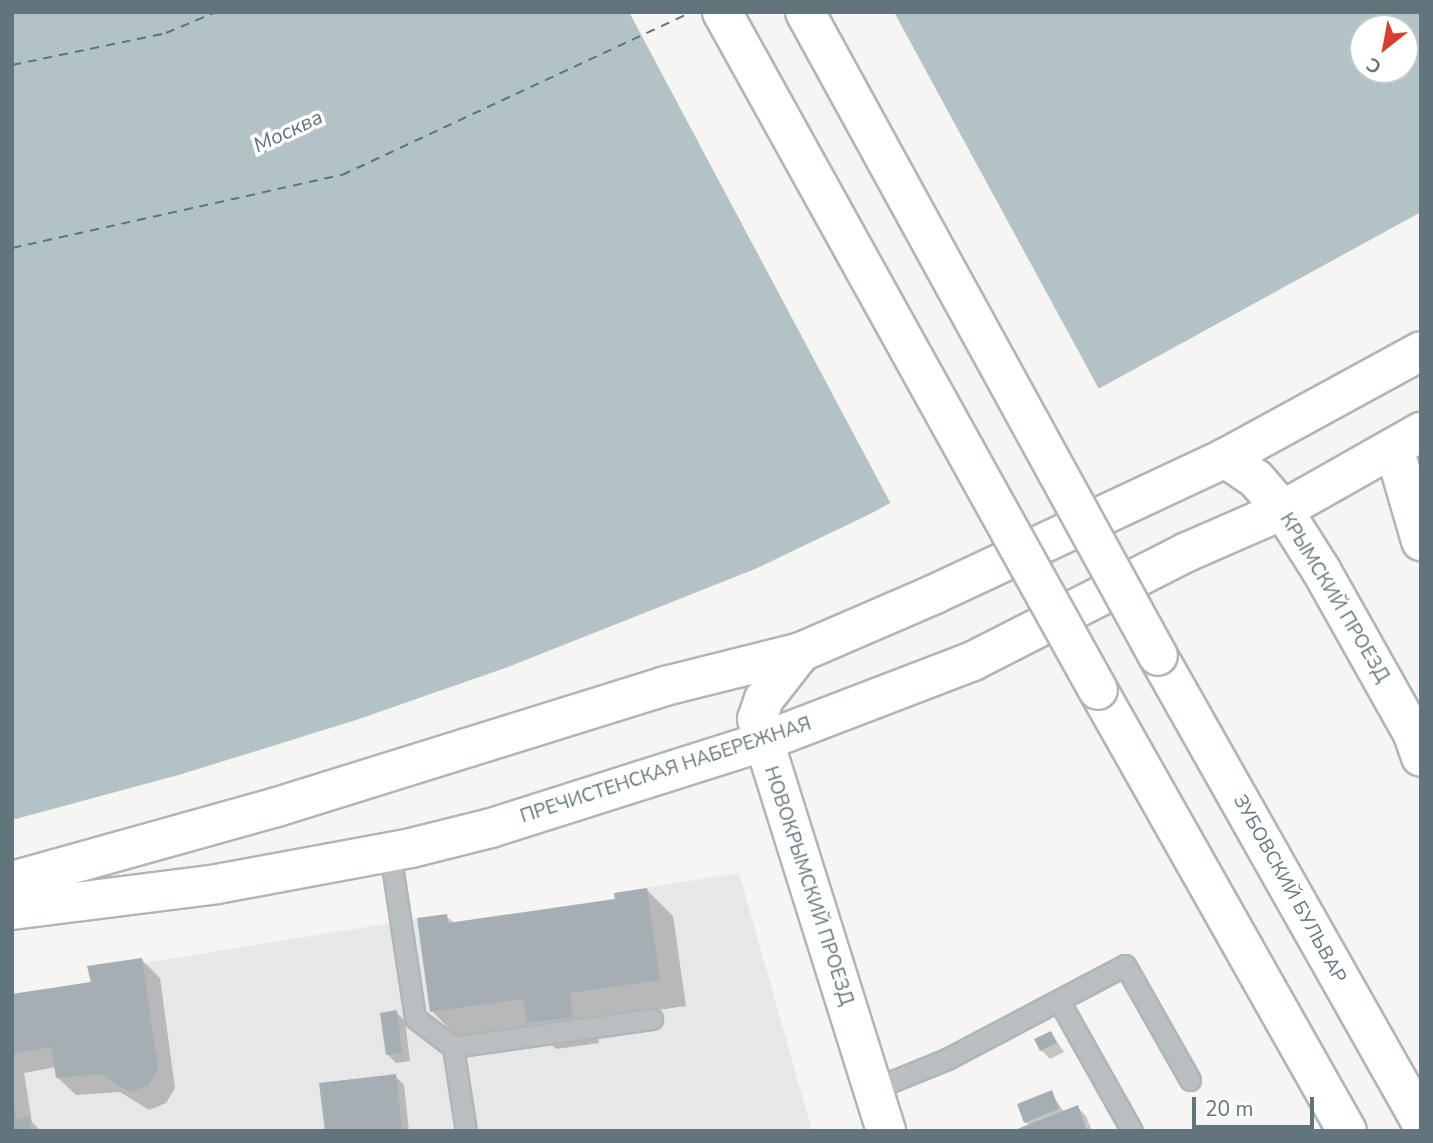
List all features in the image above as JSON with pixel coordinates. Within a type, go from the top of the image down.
[{"type":"main road","points":[[722,12],[1098,690],[1347,1131]]},
{"type":"main road","name":"ЗУБОВСКИЙ БУЛЬВАР","points":[[805,12],[1158,656],[1421,1122]]},
{"type":"main road","points":[[12,881],[277,807],[665,687],[801,652],[935,594],[1225,458],[1421,351]]},
{"type":"main road","points":[[1407,440],[1421,541]]},
{"type":"main road","name":"ПРЕЧИСТЕНСКАЯ НАБЕРЕЖНАЯ","points":[[12,910],[217,884],[390,852],[491,828],[762,742],[973,661],[1187,552],[1283,510],[1407,440]]},
{"type":"main road","name":"КРЫМСКИЙ ПРОЕЗД","points":[[1225,458],[1256,479],[1283,510],[1321,570],[1393,698],[1413,734],[1421,757]]},
{"type":"main road","name":"НОВОКРЫМСКИЙ ПРОЕЗД","points":[[801,652],[764,699],[757,719],[762,742],[886,1131]]},
{"type":"lane","points":[[390,852],[415,1018],[453,1047],[466,1131]]},
{"type":"lane","points":[[873,1089],[933,1066],[1132,962],[1190,1080]]},
{"type":"lane","points":[[1059,1001],[1132,1131]]},
{"type":"lane","points":[[453,1047],[652,1019]]},
{"type":"shaded area","points":[[739,873],[812,1131],[12,1131],[12,994],[90,982],[87,966],[142,958],[144,963],[447,914],[448,923],[614,899],[614,893]]},
{"type":"water","name":"Москва","points":[[12,12],[1421,12],[1421,212],[870,514],[755,569],[508,667],[359,719],[182,774],[12,820]]},
{"type":"pier","points":[[629,12],[894,12],[1100,391],[892,506]]},
{"type":"building","points":[[647,888],[660,980],[570,993],[573,1017],[527,1023],[523,999],[430,1012],[417,918],[447,914],[448,923],[615,899],[614,893]]},
{"type":"building","points":[[142,958],[158,1069],[148,1086],[130,1092],[100,1074],[56,1078],[51,1047],[12,1054],[12,994],[91,982],[87,966]]},
{"type":"building","points":[[397,1010],[402,1053],[386,1055],[380,1013]]},
{"type":"building","points":[[1051,1031],[1057,1043],[1040,1051],[1034,1039]]},
{"type":"building","points":[[396,1074],[402,1131],[325,1131],[319,1083]]},
{"type":"building","points":[[1052,1090],[1059,1109],[1024,1123],[1017,1104]]},
{"type":"building","points":[[12,1099],[17,1120],[29,1116],[31,1131],[12,1131]]},
{"type":"building","points":[[1078,1105],[1087,1131],[1012,1131]]},
{"type":"ferry route","points":[[12,65],[166,33],[216,12]]},
{"type":"ferry route","points":[[12,248],[342,175],[691,12]]}]
